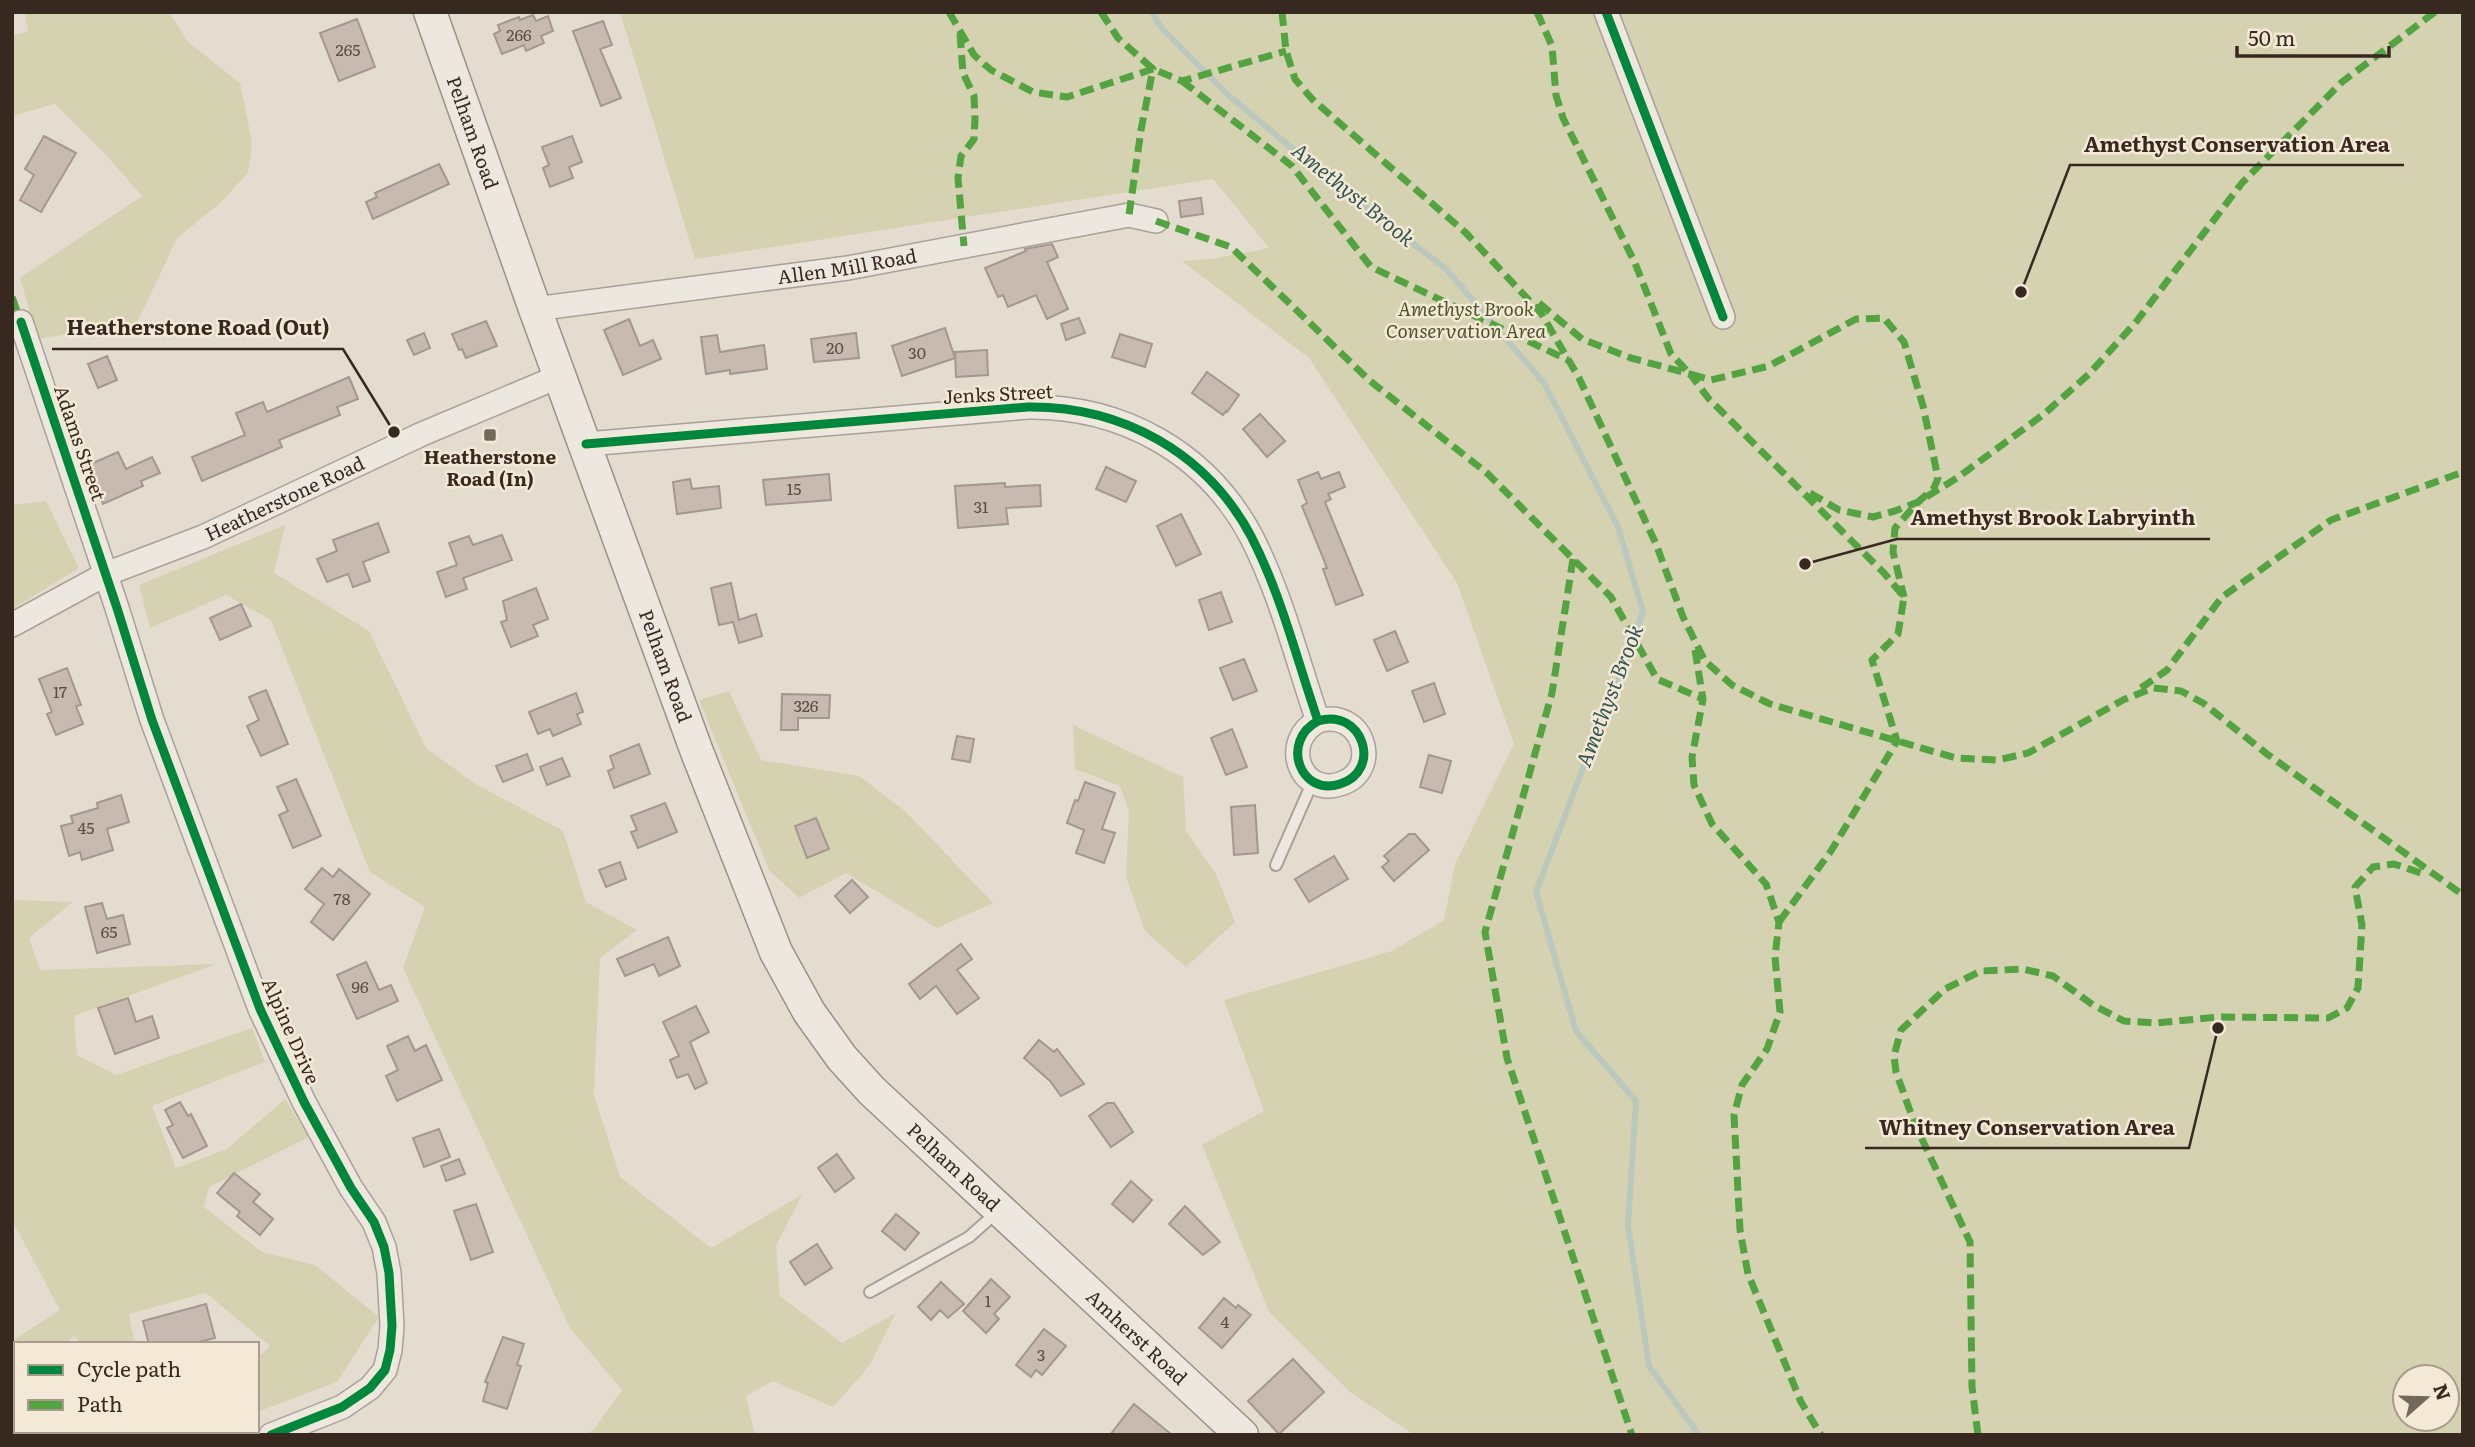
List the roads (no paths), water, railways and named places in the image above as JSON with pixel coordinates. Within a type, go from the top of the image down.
[{"type":"main road","name":"Pelham Road","points":[[430,12],[535,309],[702,764],[758,909],[788,978],[820,1028],[854,1072],[910,1129],[1030,1240]]},
{"type":"main road","name":"Amherst Road","points":[[1030,1240],[1242,1435]]},
{"type":"street","points":[[1606,12],[1723,317]]},
{"type":"street","name":"Allen Mill Road","points":[[535,309],[849,268],[1129,215],[1156,221]]},
{"type":"street","name":"Adams Street","points":[[21,322],[106,574]]},
{"type":"street","name":"Heatherstone Road","points":[[12,625],[106,574],[203,537],[411,439],[560,376]]},
{"type":"street","name":"Jenks Street","points":[[586,444],[1028,407],[1069,409],[1123,422],[1157,438],[1186,457],[1214,483],[1239,516],[1271,583],[1318,721]]},
{"type":"street","name":"Alpine Drive","points":[[106,574],[157,733],[260,1009],[288,1071],[334,1159],[374,1222],[387,1260],[392,1326],[385,1370],[370,1388],[342,1407],[271,1435]]},
{"type":"street","points":[[1335,719],[1352,727],[1359,736],[1364,753],[1359,770],[1345,782],[1326,786],[1313,781],[1300,766],[1297,753],[1303,734],[1318,721],[1335,719]]},
{"type":"street","points":[[12,1430],[15,1435]]},
{"type":"lane","points":[[1276,865],[1313,781]]},
{"type":"lane","points":[[870,1293],[969,1237],[998,1211]]},
{"type":"waterway","name":"Amethyst Brook","points":[[1152,12],[1160,26],[1227,94],[1324,175],[1446,269],[1544,383],[1618,527],[1643,611],[1621,675],[1536,892],[1576,1031],[1636,1101],[1628,1225],[1649,1366],[1699,1435]]},
{"type":"place","name":"Amethyst Conservation Area","points":[[2021,292]]},
{"type":"place","name":"Heatherstone Road (Out)","points":[[394,432]]},
{"type":"place","name":"Heatherstone Road (In)","points":[[490,435]]},
{"type":"place","name":"Amethyst Brook Labryinth","points":[[1805,564]]},
{"type":"place","name":"Whitney Conservation Area","points":[[2218,1028]]},
{"type":"park label","name":"Amethyst Brook Conservation Area","points":[[1466,320]]}]
